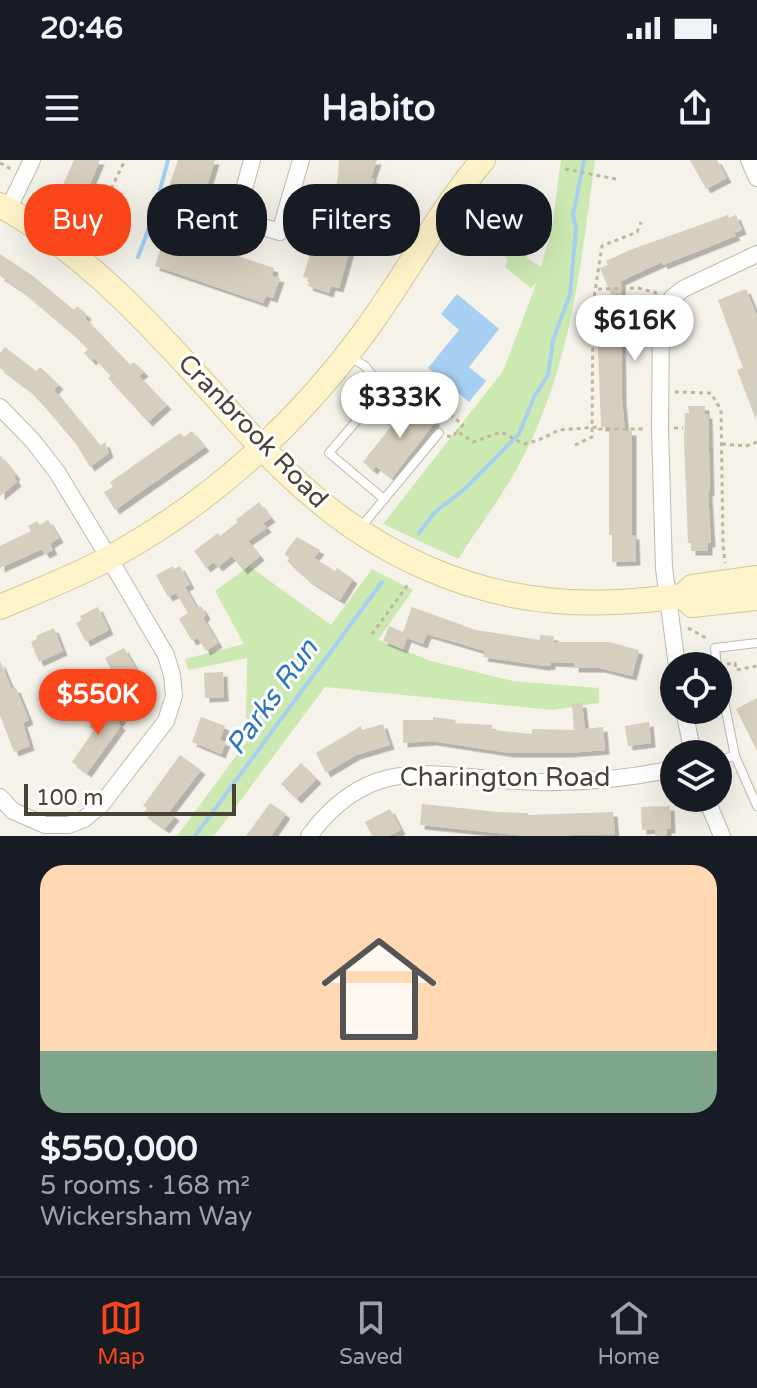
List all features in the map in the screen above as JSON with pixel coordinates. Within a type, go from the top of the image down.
[{"type":"street","points":[[4,207],[32,160]]},
{"type":"street","points":[[252,160],[236,219],[280,232],[301,160]]},
{"type":"street","points":[[0,607],[109,558],[181,514],[215,489],[262,447],[296,415],[347,356],[483,160]]},
{"type":"street","points":[[749,160],[757,178]]},
{"type":"street","name":"Cranbrook Road","points":[[4,207],[79,259],[124,298],[262,447],[314,498],[389,550],[428,568],[503,592],[544,600],[579,602],[676,597],[692,587],[757,578]]},
{"type":"street","points":[[677,652],[676,597],[663,542],[661,323],[672,298],[700,279],[757,254]]},
{"type":"street","points":[[0,407],[57,472],[109,558],[166,655],[174,696],[166,721],[101,805],[84,819],[44,830],[13,811],[0,797]]},
{"type":"street","name":"Cranbrook Road","points":[[676,597],[692,605],[757,598]]},
{"type":"street","name":"Charington Road","points":[[309,836],[340,801],[379,780],[398,775],[425,773],[573,782],[660,771]]},
{"type":"street","points":[[712,812],[722,836]]},
{"type":"lane","points":[[347,356],[365,366],[383,390],[329,453],[384,499]]},
{"type":"lane","points":[[358,531],[439,433]]},
{"type":"lane","points":[[715,652],[715,648],[757,643]]},
{"type":"lane","points":[[729,724],[735,756],[757,806]]},
{"type":"path","points":[[113,184],[125,160]]},
{"type":"path","points":[[0,163],[15,171]]},
{"type":"path","points":[[565,169],[616,179]]},
{"type":"path","points":[[575,445],[592,437],[593,304],[598,289],[602,246],[637,232],[641,222]]},
{"type":"path","points":[[598,289],[638,288],[672,298]]},
{"type":"path","points":[[396,385],[399,387],[403,382],[413,391],[416,387],[463,425],[453,437],[439,433]]},
{"type":"path","points":[[660,392],[711,393],[721,410],[726,568]]},
{"type":"path","points":[[457,431],[473,442],[501,432],[524,444],[559,430],[641,429]]},
{"type":"path","points":[[722,444],[746,446],[757,442]]},
{"type":"path","points":[[372,634],[409,583]]},
{"type":"path","points":[[688,628],[708,639],[715,648]]},
{"type":"path","points":[[732,664],[735,663],[736,670],[757,666]]},
{"type":"green space","points":[[561,160],[595,160],[572,314],[552,389],[521,461],[458,559],[383,524],[503,371],[537,282],[531,288],[505,267],[508,260],[504,256],[527,256],[541,267],[544,256],[552,256],[552,228]]},
{"type":"green space","points":[[249,566],[331,625],[372,569],[413,590],[378,640],[431,661],[513,681],[599,688],[599,703],[553,710],[325,687],[214,836],[177,836],[258,726],[246,723],[247,658],[188,670],[185,659],[244,644],[215,591]]},
{"type":"water","points":[[457,294],[499,329],[469,367],[486,381],[469,402],[428,368],[459,330],[441,314]]},
{"type":"building","points":[[74,160],[100,160],[90,184],[63,184]]},
{"type":"building","points":[[178,160],[215,160],[208,184],[170,184]]},
{"type":"building","points":[[339,160],[377,160],[371,178],[374,179],[373,184],[336,184]]},
{"type":"building","points":[[690,160],[717,160],[727,178],[706,189]]},
{"type":"building","points":[[728,215],[729,218],[736,215],[742,230],[734,233],[736,236],[663,265],[662,262],[621,281],[622,400],[625,431],[632,431],[632,535],[635,535],[636,561],[612,562],[609,427],[601,427],[597,323],[598,297],[612,297],[600,268],[608,265],[606,261],[630,250]]},
{"type":"building","points":[[0,254],[74,310],[77,306],[87,315],[85,318],[130,365],[134,362],[144,372],[139,376],[167,405],[148,422],[108,378],[111,376],[94,358],[92,361],[84,353],[88,349],[72,333],[0,276]]},
{"type":"building","points":[[158,256],[238,256],[274,268],[272,276],[280,278],[273,298],[266,296],[263,303],[155,266]]},
{"type":"building","points":[[309,256],[348,256],[339,288],[331,286],[329,293],[308,286],[310,279],[303,277]]},
{"type":"building","points":[[746,289],[757,316],[756,420],[737,370],[743,368],[718,300]]},
{"type":"building","points":[[5,347],[36,371],[40,367],[59,385],[54,390],[100,446],[105,442],[109,453],[90,467],[76,444],[44,406],[28,389],[0,368],[0,353]]},
{"type":"building","points":[[411,401],[436,421],[392,478],[376,466],[373,470],[363,462]]},
{"type":"building","points":[[688,406],[705,406],[705,414],[708,414],[711,543],[708,543],[708,551],[691,551],[691,543],[688,543],[684,439]]},
{"type":"building","points":[[192,431],[205,447],[115,510],[104,492],[113,487],[110,482],[180,433],[184,437]]},
{"type":"building","points":[[0,455],[16,475],[17,482],[0,496]]},
{"type":"building","points":[[259,502],[271,518],[263,523],[267,528],[248,541],[260,556],[243,570],[232,556],[218,567],[214,562],[206,568],[194,551],[218,533],[220,536]]},
{"type":"building","points":[[48,520],[59,538],[50,544],[53,550],[45,554],[42,549],[0,568],[0,546],[31,531],[28,526],[37,521],[40,525]]},
{"type":"building","points":[[297,537],[320,550],[314,558],[353,579],[340,600],[307,579],[287,561],[290,558],[285,555],[286,551]]},
{"type":"building","points":[[173,566],[174,569],[180,566],[190,584],[185,587],[197,608],[201,606],[206,615],[203,618],[218,643],[206,651],[198,638],[192,641],[179,619],[188,613],[176,593],[168,597],[156,575]]},
{"type":"building","points":[[98,607],[109,630],[86,642],[76,623],[82,620],[80,616]]},
{"type":"building","points":[[412,607],[476,630],[540,640],[540,635],[554,636],[553,642],[609,642],[639,650],[632,676],[600,668],[574,668],[574,663],[551,662],[551,665],[544,666],[483,657],[485,651],[427,634],[423,644],[407,638],[403,649],[383,641],[389,626],[403,632]]},
{"type":"building","points":[[54,628],[63,651],[39,662],[31,642],[37,639],[36,636]]},
{"type":"building","points":[[124,648],[139,674],[133,678],[143,695],[124,706],[108,675],[116,678],[105,658]]},
{"type":"building","points":[[0,661],[12,689],[16,688],[29,720],[23,723],[30,746],[14,752],[0,715]]},
{"type":"building","points":[[223,672],[224,697],[205,698],[204,673]]},
{"type":"building","points":[[757,698],[757,751],[736,709]]},
{"type":"building","points":[[582,703],[585,729],[603,727],[605,750],[510,753],[432,741],[403,743],[403,720],[433,720],[433,717],[456,720],[455,723],[492,725],[492,730],[532,734],[532,729],[574,730],[572,704]]},
{"type":"building","points":[[105,706],[122,718],[118,723],[121,726],[87,773],[72,762],[94,730],[89,727],[93,722],[87,717],[94,708],[100,712]]},
{"type":"building","points":[[201,717],[225,726],[220,740],[226,742],[221,754],[192,742]]},
{"type":"building","points":[[649,722],[651,743],[628,746],[625,726]]},
{"type":"building","points":[[383,724],[390,745],[356,755],[326,773],[316,753],[361,726],[362,730]]},
{"type":"building","points":[[180,755],[201,770],[169,812],[175,816],[165,829],[143,813],[147,808],[143,806]]},
{"type":"building","points":[[301,763],[317,779],[297,799],[281,784]]},
{"type":"building","points":[[270,803],[286,814],[271,836],[246,836]]},
{"type":"building","points":[[422,804],[528,815],[613,812],[615,834],[528,836],[420,825]]},
{"type":"building","points":[[660,806],[660,812],[670,812],[671,829],[667,829],[667,835],[655,836],[655,829],[642,830],[641,807]]},
{"type":"building","points":[[390,809],[401,830],[388,836],[372,836],[365,822]]},
{"type":"waterway","points":[[138,257],[152,220],[168,160]]},
{"type":"waterway","name":"Parks Run","points":[[419,533],[435,512],[466,488],[519,434],[534,397],[548,375],[553,340],[570,294],[576,229],[573,215],[584,160]]},
{"type":"waterway","name":"Parks Run","points":[[195,836],[382,582]]}]
